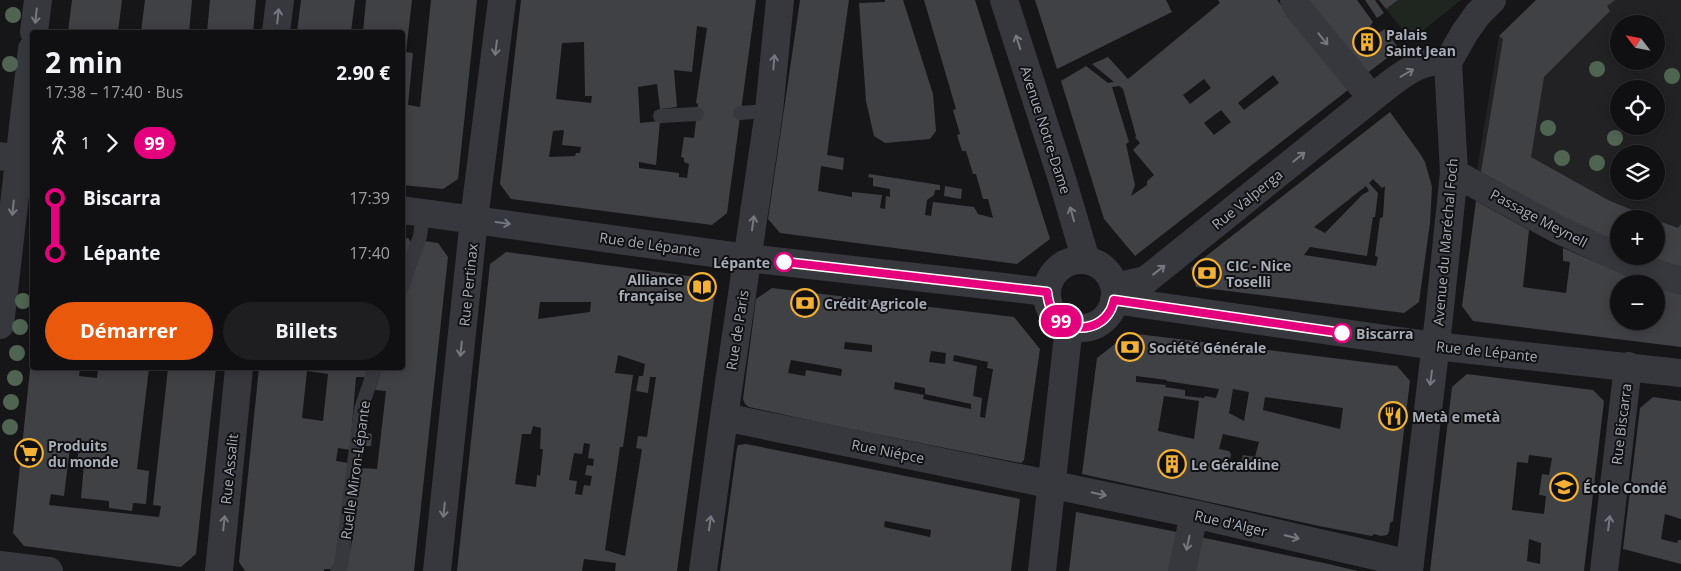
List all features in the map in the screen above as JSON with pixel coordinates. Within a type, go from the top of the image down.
[{"type":"street","points":[[34,30],[38,0]]},
{"type":"street","points":[[276,30],[280,0]]},
{"type":"street","name":"Rue Pertinax","points":[[437,571],[474,219],[502,0]]},
{"type":"street","name":"Rue de Paris","points":[[703,571],[769,111],[780,0]]},
{"type":"street","name":"Avenue Notre-Dame","points":[[1004,0],[1086,260]]},
{"type":"street","points":[[1294,0],[1372,98],[1401,76],[1426,63],[1448,62],[1465,32],[1478,14],[1492,0]]},
{"type":"street","name":"Avenue du Maréchal Foch","points":[[1409,567],[1454,173],[1448,62]]},
{"type":"street","points":[[0,324],[17,159],[30,64]]},
{"type":"street","name":"Rue Valperga","points":[[1114,294],[1146,280],[1372,98]]},
{"type":"street","name":"Passage Meynell","points":[[1454,173],[1557,230],[1646,270],[1681,281]]},
{"type":"street","name":"Rue de Lépante","points":[[413,211],[748,258],[1047,292]]},
{"type":"street","points":[[1075,260],[1086,260],[1096,263],[1111,277],[1114,294],[1110,311],[1103,320],[1093,326],[1081,328],[1070,326],[1060,320],[1048,303],[1047,292],[1050,281],[1056,271],[1064,264],[1075,260]]},
{"type":"street","name":"Rue de Lépante","points":[[1114,294],[1435,346],[1681,373]]},
{"type":"street","points":[[1042,571],[1070,326]]},
{"type":"street","name":"Rue Biscarra","points":[[1604,571],[1628,366]]},
{"type":"street","name":"Rue Assalit","points":[[219,571],[240,370]]},
{"type":"street","name":"Rue Niépce","points":[[724,418],[1052,484]]},
{"type":"street","name":"Rue d'Alger","points":[[1052,484],[1194,514],[1409,567]]},
{"type":"street","points":[[1182,571],[1194,514]]},
{"type":"street","points":[[0,565],[49,571]]},
{"type":"lane","points":[[740,112],[769,111]]},
{"type":"lane","points":[[660,116],[697,114]]},
{"type":"lane","points":[[405,278],[420,236],[413,211]]},
{"type":"lane","name":"Ruelle Miron-Lépante","points":[[337,571],[341,566],[361,409],[374,370]]},
{"type":"shaded area","points":[[1398,0],[1461,0],[1411,40],[1386,9]]},
{"type":"shaded area","points":[[1536,0],[1681,0],[1681,271],[1665,261],[1665,210],[1610,210],[1610,221],[1580,227],[1477,170],[1499,36]]},
{"type":"building","points":[[72,0],[122,0],[118,30],[68,30]]},
{"type":"building","points":[[145,0],[192,0],[189,30],[141,30]]},
{"type":"building","points":[[210,0],[256,0],[253,30],[207,30]]},
{"type":"building","points":[[301,0],[355,0],[351,30],[297,30]]},
{"type":"building","points":[[366,0],[412,0],[406,52],[413,53],[408,105],[420,107],[431,0],[477,0],[458,179],[443,189],[405,185],[405,30],[363,30]]},
{"type":"building","points":[[521,0],[756,0],[727,213],[712,225],[511,199],[500,184]],"holes":[[[697,26],[707,28],[696,103],[698,104],[694,138],[684,137],[681,157],[684,158],[684,162],[689,164],[687,178],[679,177],[679,173],[639,168],[639,162],[656,165],[660,121],[640,123],[638,87],[657,84],[660,109],[677,107],[674,70],[692,72]],[[584,42],[585,96],[592,96],[591,103],[556,99],[562,43]],[[564,130],[562,145],[581,147],[580,153],[576,153],[575,156],[549,157],[553,131]]]},
{"type":"building","points":[[800,0],[849,0],[827,155],[844,158],[843,170],[821,166],[818,191],[852,197],[852,192],[882,195],[880,208],[885,209],[886,196],[890,197],[890,189],[873,186],[873,178],[868,177],[869,174],[940,185],[940,190],[935,190],[934,195],[927,200],[925,215],[931,216],[933,202],[974,207],[978,214],[993,218],[988,199],[983,199],[976,174],[973,174],[966,151],[962,151],[957,135],[960,134],[953,110],[956,109],[924,0],[975,0],[1050,239],[1017,264],[780,233],[768,219]]},
{"type":"building","points":[[885,0],[903,0],[933,94],[936,131],[930,139],[885,143],[874,136],[866,101],[859,3],[885,2]]},
{"type":"building","points":[[1035,0],[1166,0],[1172,12],[1057,69]]},
{"type":"building","points":[[1218,0],[1277,0],[1348,90],[1135,256],[1104,219],[1061,81],[1086,66],[1108,83],[1114,82],[1092,64],[1108,57],[1128,79],[1220,3]],"holes":[[[1273,75],[1279,83],[1244,110],[1238,103]],[[1204,79],[1211,88],[1190,104],[1183,95]],[[1119,86],[1123,89],[1135,137],[1140,143],[1133,150],[1154,175],[1147,181],[1147,185],[1131,196],[1135,185],[1126,144],[1129,142],[1112,87]],[[1221,110],[1231,122],[1214,135],[1204,123]]]},
{"type":"building","name":"Palais Saint Jean","points":[[1308,0],[1357,0],[1373,22],[1370,26],[1377,34],[1385,29],[1399,49],[1366,74]]},
{"type":"building","points":[[1365,0],[1375,0],[1384,13],[1377,18]]},
{"type":"building","points":[[1379,0],[1398,0],[1386,9]]},
{"type":"building","points":[[1536,0],[1615,0],[1607,6],[1610,11],[1544,77],[1531,157],[1608,200],[1632,210],[1610,210],[1610,240],[1580,227],[1481,172],[1503,39],[1499,36]]},
{"type":"building","points":[[1390,112],[1425,162],[1432,187],[1430,223],[1419,302],[1404,313],[1196,287],[1191,268]],"holes":[[[1373,179],[1382,188],[1385,186],[1383,217],[1380,218],[1375,256],[1378,257],[1376,266],[1304,255],[1310,247],[1367,256],[1378,193],[1369,183]],[[1366,186],[1369,191],[1362,195],[1325,233],[1314,227]]]},
{"type":"building","points":[[945,186],[962,189],[961,199],[944,196]]},
{"type":"building","points":[[1476,201],[1529,230],[1523,287],[1566,293],[1570,262],[1563,261],[1563,248],[1625,275],[1610,275],[1610,330],[1665,330],[1665,289],[1681,293],[1681,347],[1473,321],[1462,306]]},
{"type":"building","points":[[1665,223],[1678,228],[1681,224],[1681,271],[1665,264]]},
{"type":"building","points":[[405,238],[408,238],[411,242],[405,259]]},
{"type":"building","points":[[424,241],[438,243],[448,257],[414,571],[345,571],[352,542],[360,468],[377,469],[386,391],[375,390],[381,370],[405,370],[405,296]]},
{"type":"building","points":[[506,252],[704,278],[715,292],[677,571],[615,571],[616,563],[584,559],[582,571],[457,571],[490,264]],"holes":[[[540,302],[591,302],[590,312],[538,319]],[[618,355],[645,364],[643,376],[639,376],[636,391],[648,393],[650,377],[656,377],[647,437],[638,436],[636,448],[642,449],[625,556],[605,550],[620,447],[623,447],[633,375],[615,373]],[[533,426],[541,428],[540,449],[543,449],[540,476],[537,475],[536,487],[515,484],[522,434],[531,434]],[[584,443],[590,444],[588,458],[594,459],[593,466],[587,465],[585,475],[592,476],[590,486],[584,485],[582,495],[575,494],[577,481],[569,480],[574,453],[582,454]]]},
{"type":"building","points":[[772,288],[1014,317],[1040,349],[1024,460],[1021,463],[749,407],[743,399],[756,299]],"holes":[[[845,342],[872,345],[872,352],[844,349]],[[931,351],[946,353],[945,364],[929,362]],[[954,355],[988,362],[987,368],[993,369],[985,418],[980,417],[982,398],[973,396],[977,366],[953,361]],[[791,360],[842,369],[841,376],[806,370],[805,376],[788,373]],[[895,382],[925,388],[925,394],[971,404],[971,409],[923,399],[924,395],[894,389]]]},
{"type":"building","points":[[1129,333],[1397,366],[1410,381],[1393,521],[1390,523],[1389,532],[1387,535],[1374,534],[1372,536],[1319,526],[1082,474],[1097,358]],"holes":[[[1136,376],[1219,389],[1216,398],[1205,396],[1204,398],[1185,396],[1185,390],[1165,387],[1166,385],[1136,382]],[[1233,389],[1249,392],[1244,421],[1229,413]],[[1164,396],[1199,401],[1194,439],[1158,431]],[[1265,397],[1343,408],[1340,429],[1263,410]],[[1223,434],[1259,442],[1255,457],[1243,455],[1239,469],[1229,466],[1231,454],[1229,451],[1219,449]]]},
{"type":"building","points":[[30,370],[80,370],[79,376],[97,378],[98,370],[149,370],[137,469],[149,471],[146,504],[133,503],[132,511],[109,508],[109,501],[81,498],[84,464],[77,462],[79,448],[70,447],[64,496],[51,494],[49,505],[159,517],[161,506],[153,505],[168,370],[216,370],[196,554],[181,567],[24,546],[13,533]]},
{"type":"building","points":[[259,370],[370,370],[368,377],[356,377],[350,450],[338,448],[336,461],[349,463],[335,563],[331,569],[324,569],[324,571],[245,571],[239,562]],"holes":[[[307,371],[328,374],[323,421],[302,418]]]},
{"type":"building","points":[[1467,374],[1593,390],[1604,401],[1584,571],[1430,571],[1452,387]],"holes":[[[1529,455],[1552,458],[1549,475],[1542,474],[1539,495],[1546,496],[1544,514],[1512,510],[1517,462],[1528,463]],[[1529,539],[1541,543],[1540,564],[1527,561]]]},
{"type":"building","points":[[1653,397],[1681,401],[1681,519],[1665,514],[1661,539],[1677,543],[1678,540],[1681,540],[1681,564],[1623,549],[1640,408]]},
{"type":"building","points":[[364,432],[372,434],[371,446],[362,446]]},
{"type":"building","points":[[746,444],[1020,499],[1011,571],[720,571],[738,445]],"holes":[[[885,521],[931,530],[930,537],[884,527]]]},
{"type":"building","points":[[1076,512],[1177,532],[1168,571],[1069,571]]},
{"type":"building","points":[[1200,537],[1324,563],[1358,571],[1193,571]]},
{"type":"bus line","name":"99","points":[[784,262],[1047,292],[1048,303],[1060,320],[1070,326],[1081,328],[1093,326],[1103,320],[1110,311],[1114,300],[1342,333]]},
{"type":"place","name":"Palais Saint Jean","points":[[1367,42]]},
{"type":"place","name":"Lépante","points":[[784,262]]},
{"type":"place","name":"CIC - Nice Toselli","points":[[1207,273]]},
{"type":"place","name":"Alliance française","points":[[702,287]]},
{"type":"place","name":"Crédit Agricole","points":[[805,303]]},
{"type":"place","name":"Biscarra","points":[[1342,333]]},
{"type":"place","name":"Société Générale","points":[[1130,347]]},
{"type":"place","name":"Metà e metà","points":[[1393,416]]},
{"type":"place","name":"Produits du monde","points":[[29,453]]},
{"type":"place","name":"Le Géraldine","points":[[1172,464]]},
{"type":"place","name":"École Condé","points":[[1564,487]]}]
